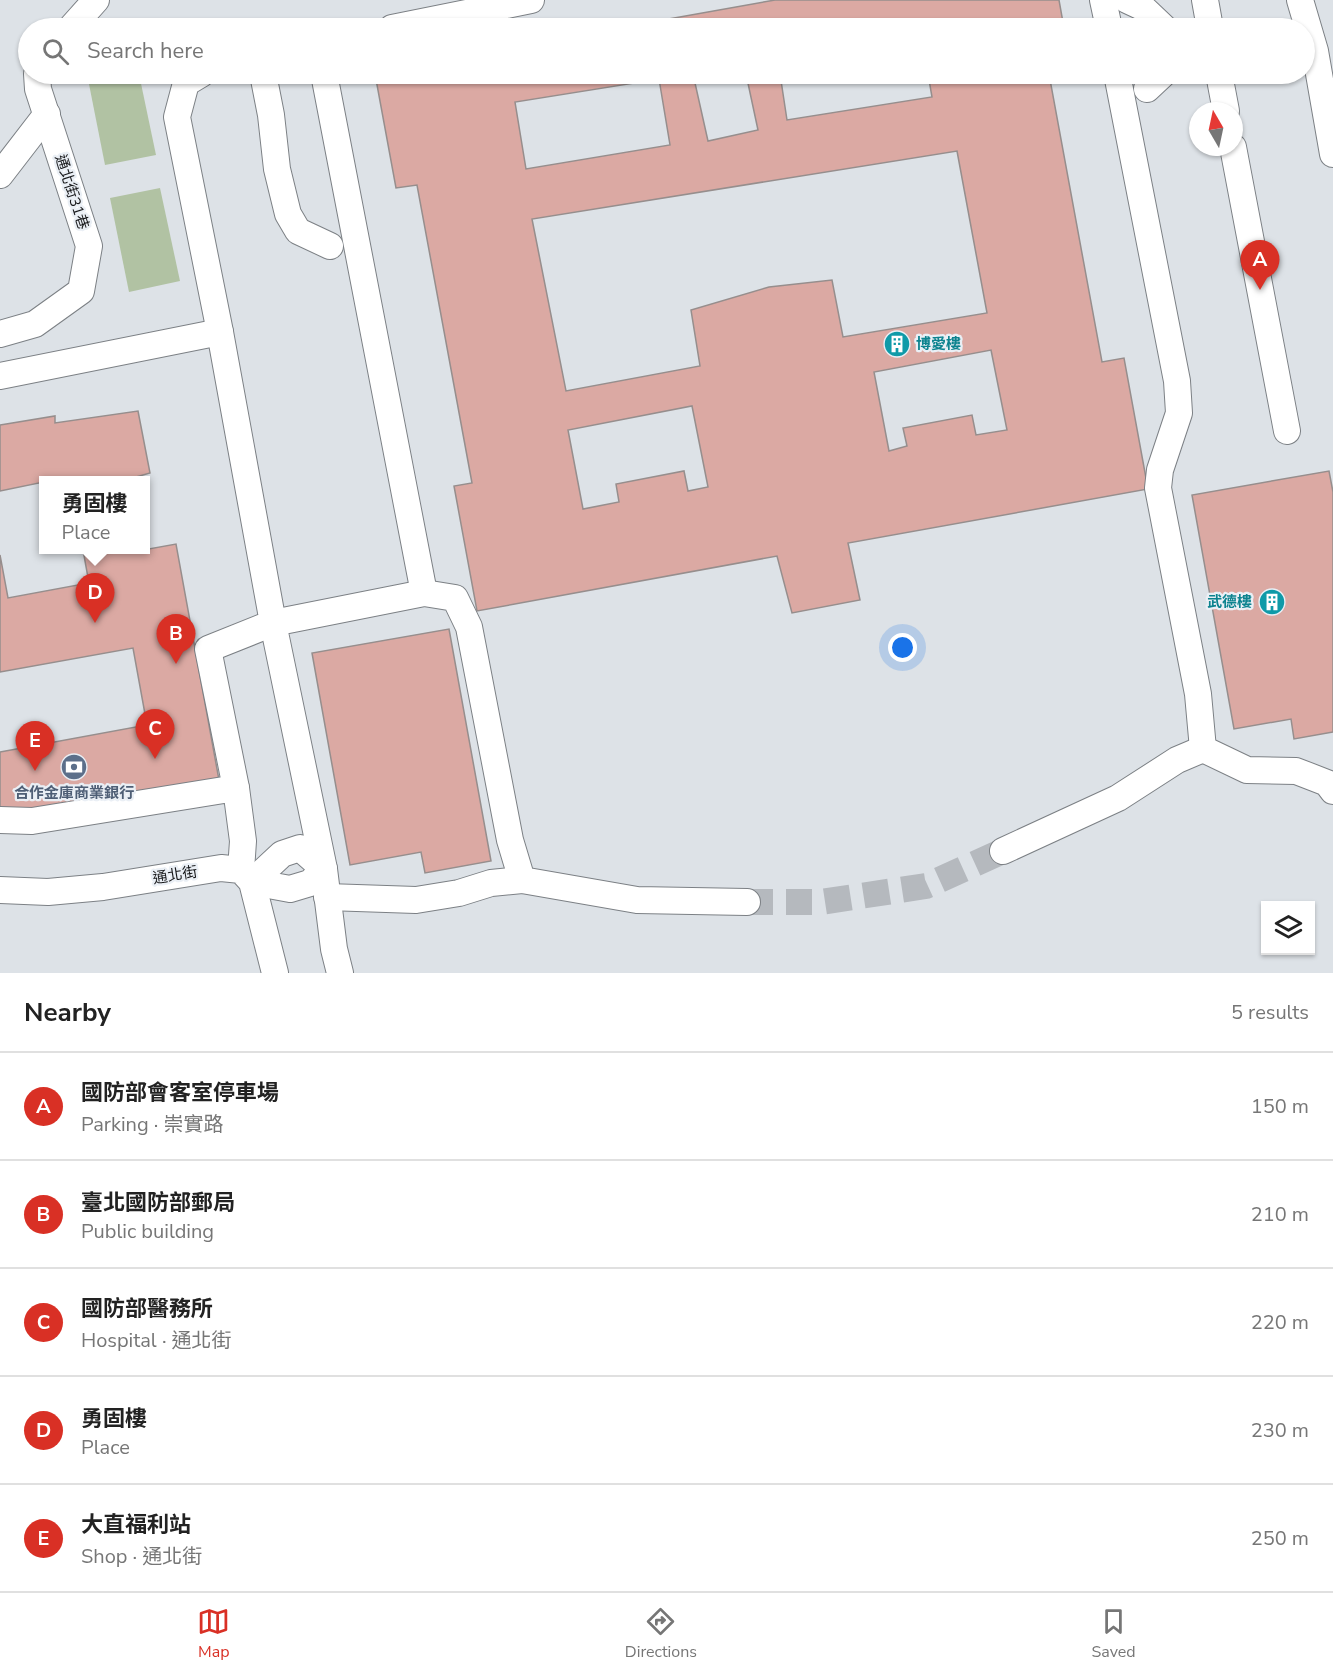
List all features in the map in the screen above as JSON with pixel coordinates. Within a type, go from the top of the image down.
[{"type":"street","points":[[80,18],[96,0]]},
{"type":"street","points":[[442,18],[531,0]]},
{"type":"street","points":[[1103,0],[1107,18]]},
{"type":"street","points":[[1128,0],[1142,7],[1154,18]]},
{"type":"street","points":[[1205,0],[1208,18]]},
{"type":"street","points":[[1300,0],[1305,18]]},
{"type":"street","points":[[1315,51],[1333,154]]},
{"type":"street","name":"通北街31巷","points":[[0,334],[35,324],[81,291],[89,246],[38,84]]},
{"type":"street","points":[[186,84],[177,117],[220,332],[273,623],[324,868],[334,949],[340,973]]},
{"type":"street","points":[[265,84],[277,169],[288,214],[298,231],[330,246]]},
{"type":"street","points":[[326,84],[424,593]]},
{"type":"street","points":[[1119,84],[1177,381],[1179,413],[1160,470],[1158,488],[1198,694],[1203,749]]},
{"type":"street","points":[[1221,84],[1224,102]]},
{"type":"street","points":[[0,175],[47,114]]},
{"type":"street","points":[[1235,156],[1287,431]]},
{"type":"street","points":[[0,376],[220,332]]},
{"type":"street","points":[[275,973],[246,876],[236,788],[208,649],[273,623],[424,593],[455,598],[469,627],[510,840],[522,880]]},
{"type":"street","points":[[1003,851],[1118,798],[1177,760],[1203,749],[1247,770],[1296,771],[1328,783],[1333,791]]},
{"type":"street","points":[[0,820],[32,821],[236,788]]},
{"type":"street","points":[[246,876],[282,854],[300,848],[324,868]]},
{"type":"street","name":"通北街","points":[[0,890],[48,892],[221,868],[290,889],[310,884],[324,868]]},
{"type":"street","points":[[327,897],[416,900],[459,893],[491,883],[522,880],[637,900],[747,902]]},
{"type":"green space","points":[[89,84],[141,84],[156,155],[105,165]]},
{"type":"green space","points":[[160,188],[180,281],[129,292],[110,198]]},
{"type":"building","points":[[775,0],[1059,0],[1062,18],[674,18]]},
{"type":"building","name":"博愛樓","points":[[377,84],[628,84],[515,102],[526,169],[670,145],[660,84],[695,84],[708,141],[758,130],[748,84],[782,84],[787,120],[932,97],[930,84],[1051,84],[1102,362],[1124,358],[1148,489],[848,543],[860,600],[792,613],[777,556],[477,611],[454,486],[472,483],[417,185],[396,188]],"holes":[[[957,151],[987,313],[843,337],[832,280],[769,287],[691,310],[700,366],[566,391],[532,219]],[[991,350],[1007,430],[976,435],[972,415],[903,428],[907,446],[889,451],[874,372]],[[692,406],[708,487],[688,491],[684,471],[616,484],[619,502],[583,509],[568,430]]]},
{"type":"building","points":[[138,411],[150,473],[140,476],[39,476],[39,483],[0,491],[0,425],[55,416],[55,423]]},
{"type":"building","name":"武德樓","points":[[1329,471],[1333,492],[1333,732],[1294,739],[1291,719],[1234,729],[1192,495]]},
{"type":"building","points":[[176,544],[219,780],[0,820],[0,752],[147,725],[133,648],[0,672],[0,555],[8,598],[89,583],[84,554],[150,554],[150,549]]},
{"type":"building","points":[[449,629],[491,861],[425,873],[421,852],[350,865],[312,653]]},
{"type":"tunnel","points":[[747,902],[821,902],[926,886],[1003,851]]},
{"type":"place","name":"國防部會客室停車場","points":[[1260,290]]},
{"type":"place","name":"博愛樓","points":[[897,344]]},
{"type":"place","name":"武德樓","points":[[1272,602]]},
{"type":"place","name":"勇固樓","points":[[95,623]]},
{"type":"place","name":"臺北國防部郵局","points":[[176,664]]},
{"type":"place","name":"國防部醫務所","points":[[155,759]]},
{"type":"place","name":"合作金庫商業銀行","points":[[74,767]]},
{"type":"place","name":"大直福利站","points":[[35,771]]}]
